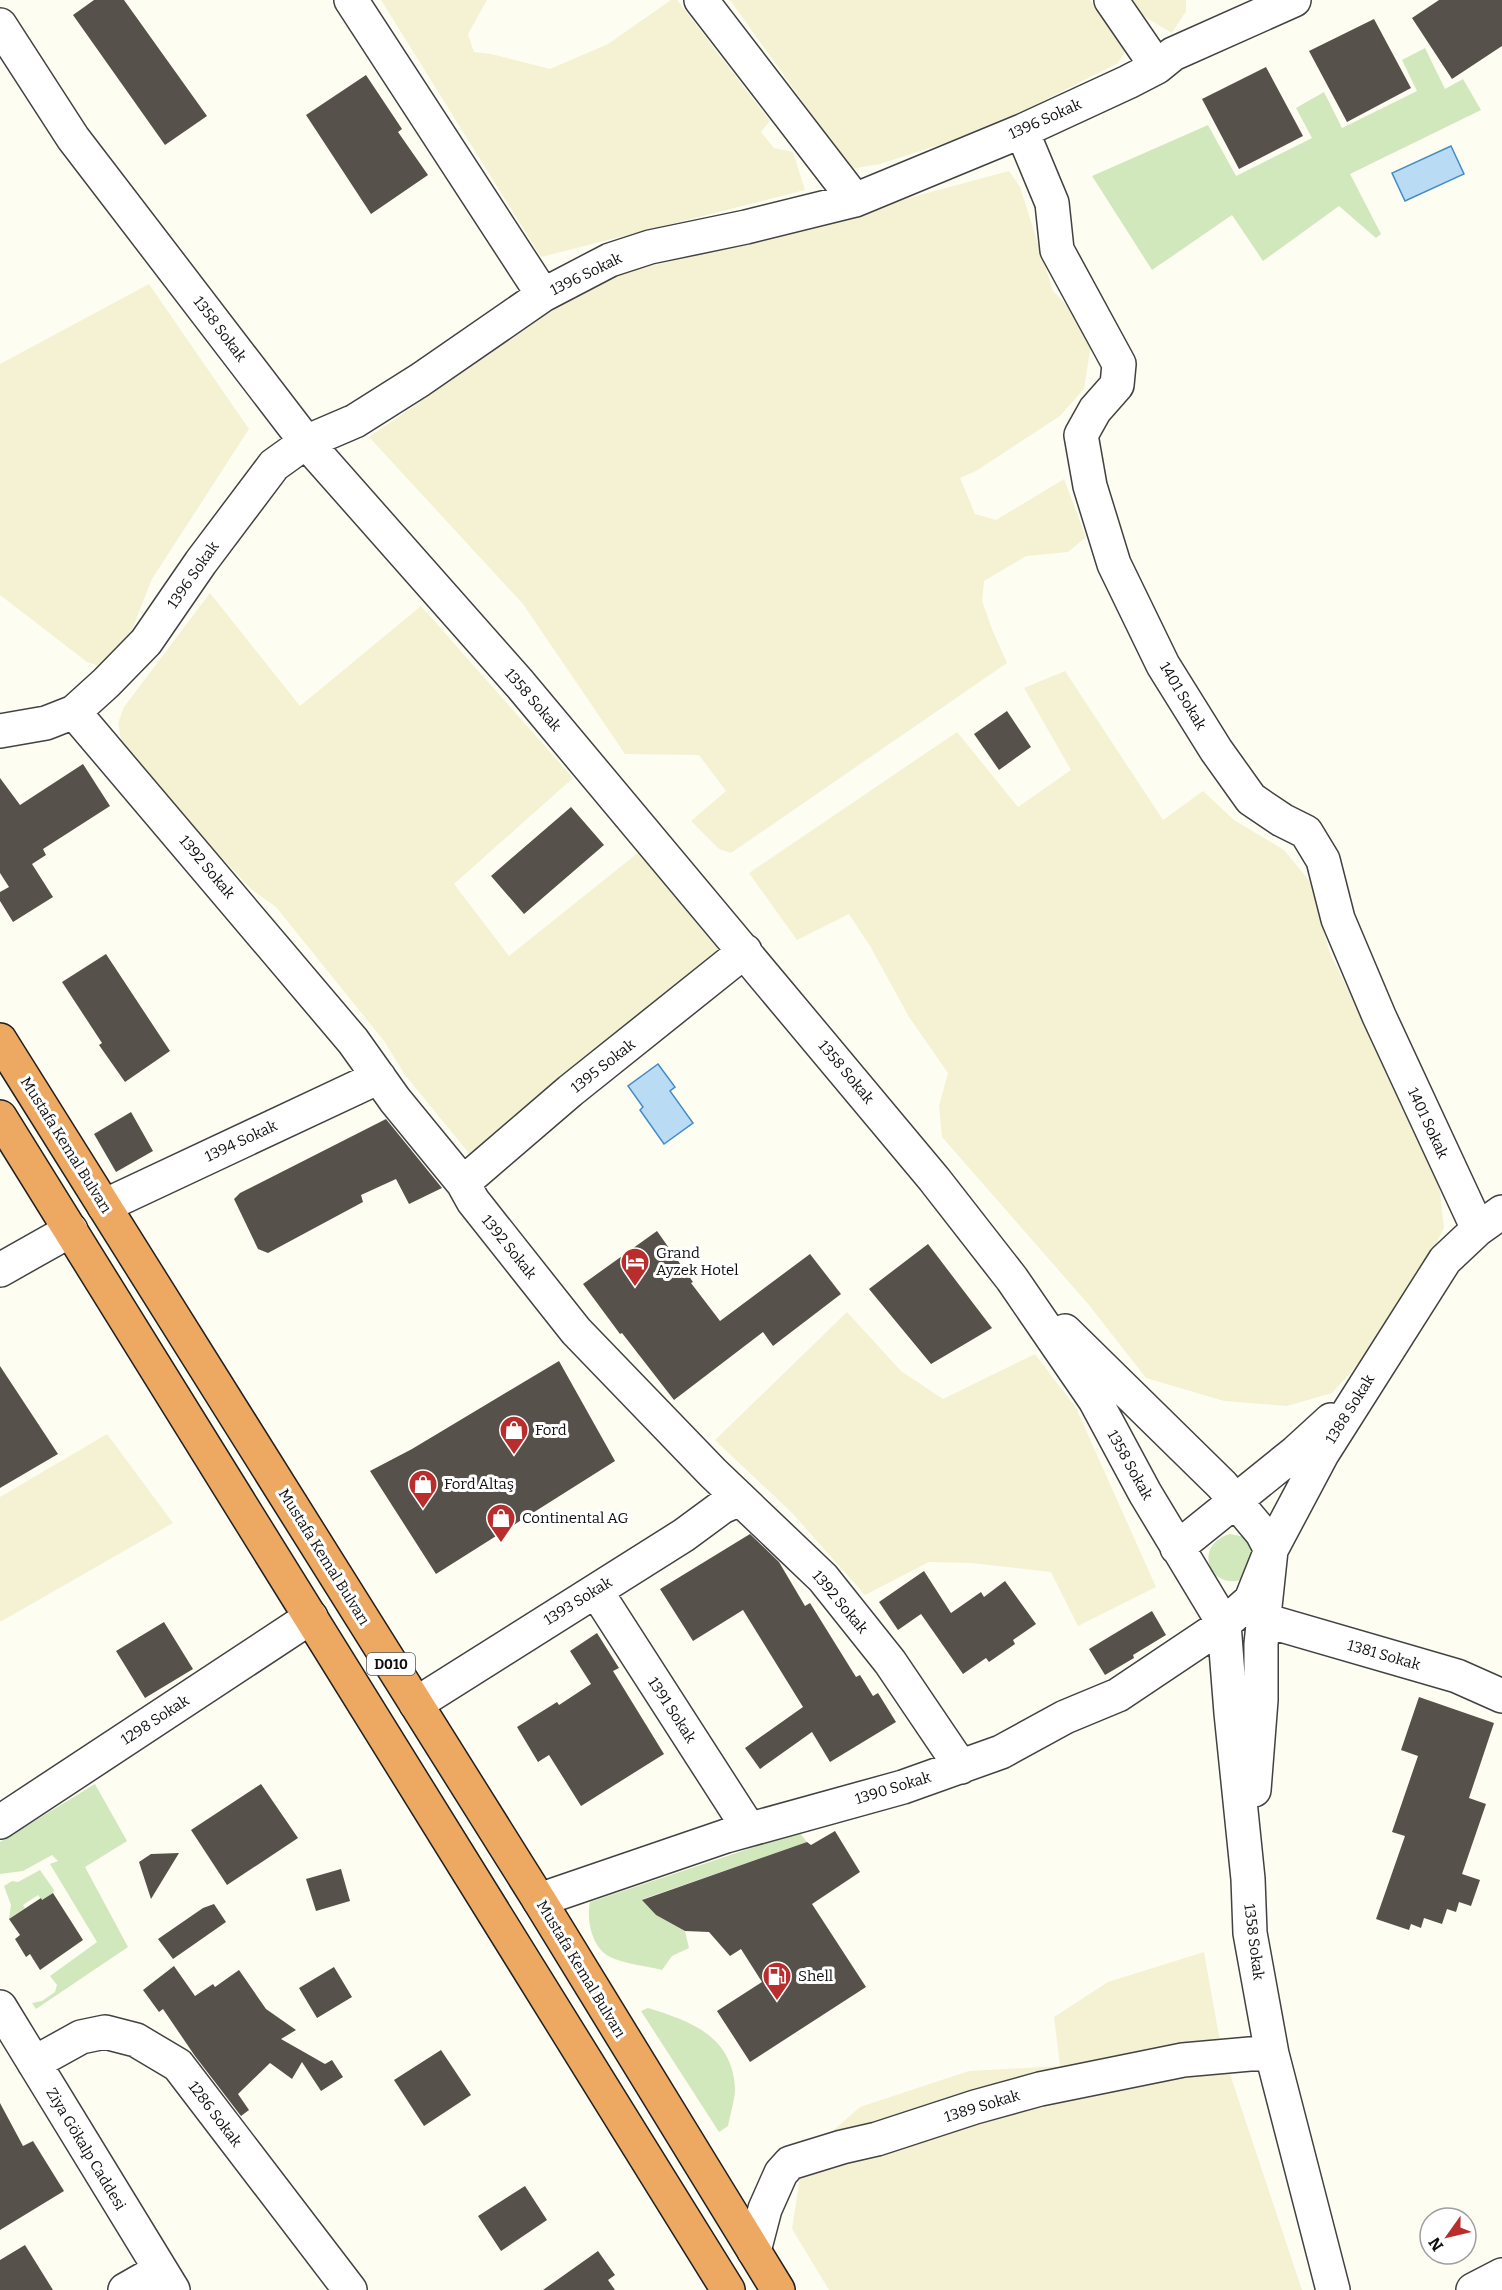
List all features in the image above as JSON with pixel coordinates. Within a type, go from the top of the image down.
[{"type":"highway","name":"Mustafa Kemal Bulvarı","points":[[0,1040],[539,1900],[778,2290]]},
{"type":"highway","name":"D010","points":[[0,1117],[728,2290]]},
{"type":"street","points":[[351,0],[543,295]]},
{"type":"street","points":[[701,0],[855,200]]},
{"type":"street","points":[[1111,0],[1157,66]]},
{"type":"street","name":"1396 Sokak","points":[[0,731],[46,723],[74,711],[106,683],[146,642],[201,562],[274,465],[306,442],[364,415],[420,380],[543,295],[609,260],[650,247],[746,227],[855,200],[1022,131],[1157,66],[1173,54],[1294,0]]},
{"type":"street","name":"1358 Sokak","points":[[0,25],[73,138],[306,442],[520,684],[934,1179],[1012,1279],[1095,1400],[1177,1548],[1224,1624],[1248,1879],[1250,1933],[1272,2054],[1333,2290]]},
{"type":"street","name":"1401 Sokak","points":[[1022,131],[1052,203],[1057,250],[1119,363],[1117,385],[1095,410],[1081,435],[1090,486],[1114,564],[1163,665],[1216,750],[1251,799],[1282,820],[1306,832],[1323,860],[1342,930],[1379,1016],[1490,1221]]},
{"type":"street","name":"1392 Sokak","points":[[74,711],[353,1041],[463,1184],[473,1201],[576,1331],[740,1499],[823,1578],[890,1662],[961,1767]]},
{"type":"street","name":"1395 Sokak","points":[[463,1184],[570,1091],[745,951]]},
{"type":"street","name":"1394 Sokak","points":[[104,1206],[379,1077]]},
{"type":"street","name":"1388 Sokak","points":[[1224,1624],[1251,1600],[1271,1550],[1322,1454],[1445,1260],[1490,1221]]},
{"type":"street","points":[[0,1270],[71,1230]]},
{"type":"street","points":[[1012,1279],[1222,1485],[1262,1533],[1271,1550],[1261,1644],[1260,1700],[1248,1879]]},
{"type":"street","points":[[1177,1548],[1296,1452],[1359,1394]]},
{"type":"street","name":"1393 Sokak","points":[[416,1704],[684,1535],[722,1507],[740,1499]]},
{"type":"street","name":"1391 Sokak","points":[[596,1591],[749,1830]]},
{"type":"street","name":"1298 Sokak","points":[[0,1822],[311,1617]]},
{"type":"street","name":"1381 Sokak","points":[[1264,1620],[1457,1676],[1502,1696]]},
{"type":"street","name":"1390 Sokak","points":[[539,1900],[749,1830],[903,1786],[1001,1752],[1065,1717],[1118,1695],[1224,1624]]},
{"type":"street","name":"Ziya Gökalp Caddesi","points":[[0,2007],[166,2280]]},
{"type":"street","name":"1286 Sokak","points":[[34,2063],[81,2037],[105,2032],[136,2040],[178,2065],[350,2290]]},
{"type":"street","name":"1389 Sokak","points":[[754,2251],[765,2209],[781,2174],[790,2163],[1040,2089],[1183,2061],[1272,2054]]},
{"type":"street","points":[[1473,2290],[1502,2275]]},
{"type":"street","points":[[125,2290],[166,2280]]},
{"type":"shaded area","points":[[381,0],[487,0],[468,34],[474,52],[550,69],[608,44],[671,0],[677,0],[770,121],[761,132],[774,148],[793,152],[805,190],[541,257]]},
{"type":"shaded area","points":[[730,0],[1090,0],[1125,51],[1118,63],[988,129],[880,164],[851,169]]},
{"type":"shaded area","points":[[1126,0],[1186,0],[1186,11],[1172,33],[1145,17]]},
{"type":"shaded area","points":[[1009,171],[1020,187],[1053,291],[1093,332],[1084,389],[1060,416],[976,471],[960,478],[975,514],[996,520],[1064,479],[1086,537],[1068,552],[1026,556],[984,581],[982,601],[1007,663],[731,853],[719,849],[691,821],[726,791],[699,755],[625,754],[523,604],[369,437],[600,278],[689,257]]},
{"type":"shaded area","points":[[149,284],[249,429],[152,579],[124,650],[102,667],[87,662],[0,595],[0,364]]},
{"type":"shaded area","points":[[210,593],[300,706],[421,606],[573,778],[454,884],[509,956],[639,852],[734,969],[481,1168],[405,1075],[384,1041],[276,907],[251,889],[124,754],[118,723],[124,707]]},
{"type":"shaded area","points":[[1065,671],[1163,820],[1203,791],[1234,820],[1284,850],[1312,884],[1329,951],[1438,1175],[1444,1228],[1417,1280],[1380,1340],[1332,1393],[1287,1406],[1224,1401],[1146,1378],[1089,1305],[942,1137],[939,1106],[948,1073],[909,1017],[870,946],[849,914],[797,940],[749,873],[957,732],[1018,807],[1071,770],[1024,688]]},
{"type":"shaded area","points":[[847,1312],[901,1371],[943,1399],[1035,1354],[1076,1408],[1156,1587],[1078,1626],[1051,1572],[971,1563],[929,1562],[865,1595],[793,1514],[715,1440]]},
{"type":"shaded area","points":[[107,1434],[173,1523],[0,1622],[0,1497]]},
{"type":"shaded area","points":[[1204,1952],[1221,2047],[1302,2290],[829,2290],[792,2229],[803,2157],[860,2107],[969,2071],[1060,2066],[1054,2017],[1108,1982]]},
{"type":"green space","points":[[1425,48],[1445,89],[1463,79],[1481,110],[1350,174],[1381,234],[1376,238],[1339,206],[1263,261],[1232,215],[1152,270],[1092,176],[1208,125],[1236,176],[1312,138],[1296,108],[1324,92],[1342,128],[1417,91],[1402,60]]},
{"type":"green space","points":[[1230,1534],[1245,1537],[1255,1550],[1246,1578],[1233,1581],[1215,1574],[1208,1557],[1211,1548],[1218,1540]]},
{"type":"green space","points":[[95,1784],[127,1841],[85,1867],[128,1947],[36,2009],[32,2003],[42,2001],[55,1992],[57,1985],[50,1976],[97,1942],[50,1864],[58,1861],[52,1855],[23,1871],[0,1874],[0,1842]]},
{"type":"green space","points":[[799,1832],[807,1842],[643,1899],[656,1915],[685,1931],[689,1948],[672,1956],[662,1970],[610,1957],[604,1953],[595,1940],[590,1925],[590,1902]]},
{"type":"green space","points":[[40,1870],[54,1890],[53,1893],[42,1900],[38,1895],[23,1905],[25,1908],[9,1919],[11,1905],[4,1886],[12,1881],[18,1882]]},
{"type":"green space","points":[[648,2008],[693,2025],[718,2044],[726,2056],[732,2071],[735,2093],[728,2126],[719,2132],[641,2011]]},
{"type":"water","points":[[1451,146],[1464,174],[1405,201],[1392,173]]},
{"type":"water","points":[[658,1064],[675,1087],[670,1091],[693,1123],[664,1144],[640,1110],[643,1107],[628,1086]]},
{"type":"building","points":[[94,0],[124,0],[207,116],[165,145],[73,15]]},
{"type":"building","points":[[1439,0],[1502,0],[1502,46],[1452,79],[1412,18]]},
{"type":"building","points":[[1374,19],[1411,88],[1347,122],[1309,51]]},
{"type":"building","points":[[1266,67],[1303,136],[1239,169],[1202,99]]},
{"type":"building","points":[[366,75],[402,129],[398,132],[428,175],[371,214],[306,115]]},
{"type":"building","points":[[1007,711],[1031,747],[999,770],[974,734]]},
{"type":"building","points":[[83,764],[110,806],[43,849],[46,855],[32,864],[53,897],[13,922],[0,901],[0,892],[9,887],[0,873],[0,778],[20,805]]},
{"type":"building","points":[[571,807],[604,845],[524,914],[491,876]]},
{"type":"building","points":[[106,954],[170,1051],[125,1082],[99,1045],[102,1043],[62,982]]},
{"type":"building","points":[[131,1112],[153,1151],[116,1172],[94,1134]]},
{"type":"building","points":[[386,1119],[442,1188],[409,1204],[396,1179],[361,1195],[363,1202],[268,1253],[258,1249],[234,1199],[240,1193]]},
{"type":"building","points":[[657,1231],[693,1282],[691,1283],[720,1321],[810,1254],[841,1294],[773,1346],[763,1332],[674,1400],[583,1284]]},
{"type":"building","points":[[928,1244],[992,1328],[931,1364],[869,1289]]},
{"type":"building","name":"Ford","points":[[559,1361],[615,1461],[436,1574],[370,1471],[412,1449]]},
{"type":"building","points":[[0,1366],[58,1454],[0,1488]]},
{"type":"building","points":[[750,1534],[779,1562],[805,1606],[810,1603],[856,1677],[860,1675],[873,1696],[878,1693],[896,1722],[830,1762],[812,1732],[760,1769],[745,1748],[803,1707],[743,1610],[693,1641],[660,1589]]},
{"type":"building","points":[[924,1571],[951,1613],[981,1592],[984,1597],[1005,1581],[1036,1624],[1013,1640],[1015,1644],[989,1662],[986,1658],[963,1674],[921,1614],[898,1630],[879,1602]]},
{"type":"building","points":[[1152,1611],[1166,1635],[1105,1675],[1089,1649]]},
{"type":"building","points":[[164,1622],[193,1669],[145,1698],[116,1651]]},
{"type":"building","points":[[597,1633],[619,1668],[613,1671],[664,1754],[581,1806],[549,1755],[538,1762],[517,1727],[557,1702],[559,1705],[591,1684],[570,1651]]},
{"type":"building","points":[[1419,1697],[1494,1723],[1469,1798],[1486,1804],[1462,1874],[1480,1880],[1471,1906],[1459,1902],[1456,1912],[1447,1909],[1442,1924],[1424,1918],[1421,1928],[1411,1924],[1409,1930],[1376,1919],[1405,1836],[1392,1832],[1418,1756],[1401,1750]]},
{"type":"building","points":[[261,1784],[298,1838],[227,1885],[191,1830]]},
{"type":"building","points":[[835,1831],[860,1872],[812,1904],[866,1987],[750,2062],[717,2011],[762,1982],[741,1949],[730,1956],[709,1932],[685,1931],[656,1915],[642,1900],[807,1842],[811,1845]]},
{"type":"building","points":[[179,1853],[151,1899],[139,1862],[151,1854]]},
{"type":"building","points":[[341,1869],[350,1901],[316,1911],[306,1879]]},
{"type":"building","points":[[53,1893],[83,1940],[40,1970],[30,1954],[26,1957],[15,1939],[20,1935],[9,1919],[41,1898],[42,1900]]},
{"type":"building","points":[[214,1904],[226,1922],[173,1959],[158,1939],[203,1908]]},
{"type":"building","points":[[174,1966],[195,1996],[213,1984],[215,1987],[239,1970],[266,2009],[296,2030],[281,2039],[325,2064],[332,2060],[343,2077],[321,2091],[302,2062],[292,2079],[270,2063],[238,2094],[249,2110],[241,2116],[195,2056],[163,2009],[159,2012],[143,1990]]},
{"type":"building","points":[[334,1967],[352,1997],[317,2018],[299,1988]]},
{"type":"building","points":[[441,2050],[471,2095],[424,2126],[394,2080]]},
{"type":"building","points":[[0,2103],[23,2146],[33,2141],[64,2191],[0,2230]]},
{"type":"building","points":[[525,2186],[547,2220],[501,2251],[478,2216]]},
{"type":"building","points":[[25,2245],[53,2290],[0,2290],[0,2260]]},
{"type":"building","points":[[598,2251],[615,2275],[608,2280],[615,2290],[543,2290]]},
{"type":"place","name":"Grand Ayzek Hotel","points":[[635,1288]]},
{"type":"place","name":"Ford","points":[[514,1456]]},
{"type":"place","name":"Ford Altaş","points":[[423,1510]]},
{"type":"place","name":"Continental AG","points":[[501,1544]]},
{"type":"place","name":"Shell","points":[[777,2002]]}]
